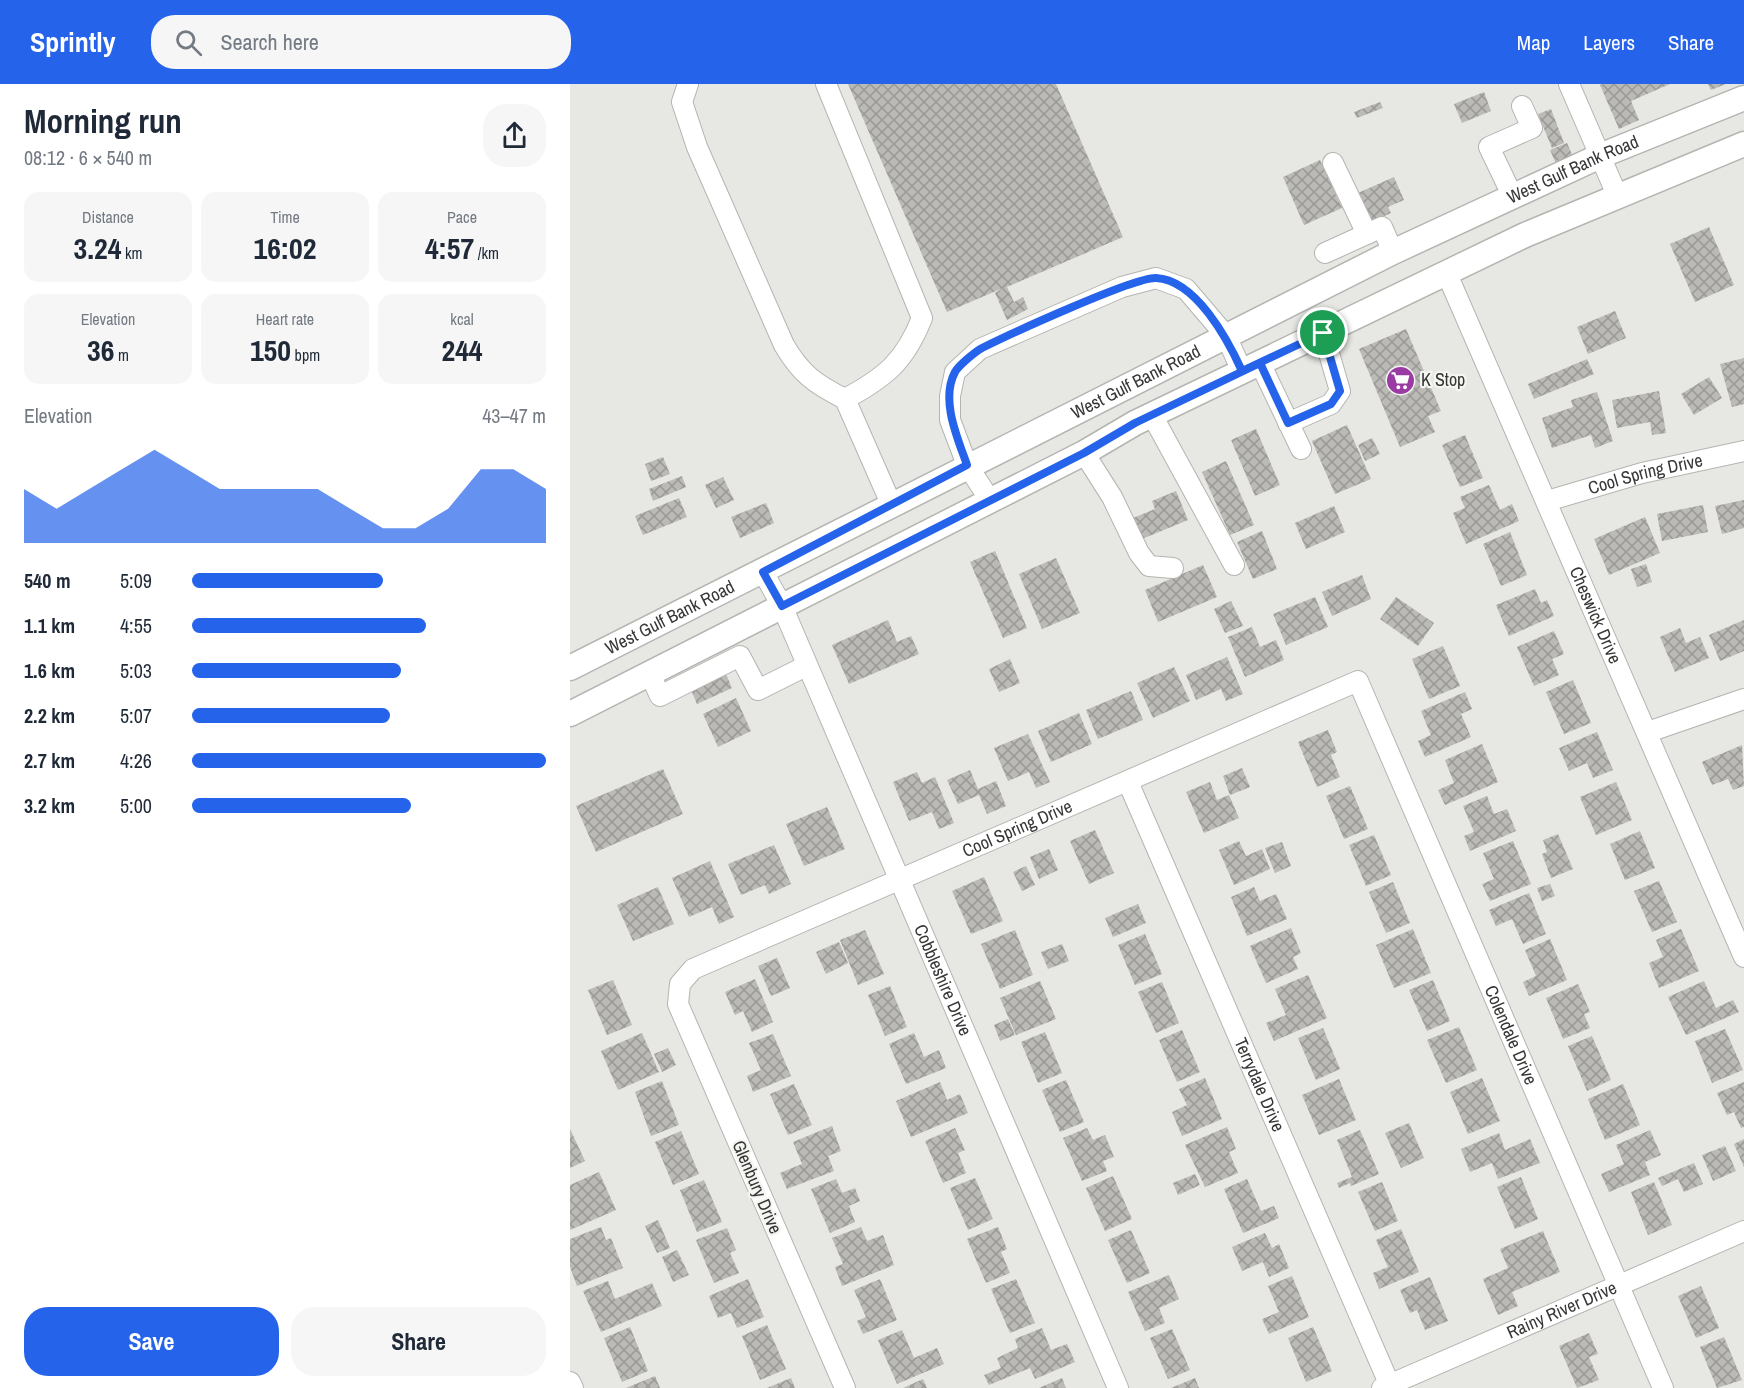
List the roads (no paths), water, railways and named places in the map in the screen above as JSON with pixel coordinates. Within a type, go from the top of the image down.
[{"type":"main road","name":"West Gulf Bank Road","points":[[570,668],[763,572],[967,465],[1393,252],[1600,156],[1744,98]]},
{"type":"main road","name":"West Gulf Bank Road","points":[[570,714],[1084,453],[1152,415],[1525,235],[1744,144]]},
{"type":"street","points":[[688,84],[682,102],[697,147],[784,345],[797,368],[819,386],[845,399],[892,506]]},
{"type":"street","points":[[826,84],[922,318],[911,346],[891,369],[845,399]]},
{"type":"street","points":[[1569,84],[1617,195]]},
{"type":"street","points":[[1512,195],[1489,147],[1532,128],[1522,106]]},
{"type":"street","points":[[1333,163],[1367,234]]},
{"type":"street","points":[[1325,253],[1382,227],[1393,252]]},
{"type":"street","name":"Cheswick Drive","points":[[1448,274],[1744,957]]},
{"type":"street","points":[[990,500],[967,465],[950,420],[950,396],[955,372],[980,349],[1122,287],[1156,278],[1185,289],[1226,336],[1251,367],[1288,423],[1300,449]]},
{"type":"street","points":[[1288,423],[1331,404],[1340,391],[1323,333]]},
{"type":"street","points":[[1152,415],[1234,565]]},
{"type":"street","name":"Cool Spring Drive","points":[[1547,501],[1642,473],[1744,451]]},
{"type":"street","points":[[1084,453],[1112,497],[1139,553],[1149,566],[1173,568]]},
{"type":"street","name":"Cobbleshire Drive","points":[[763,572],[782,606],[1118,1388]]},
{"type":"street","points":[[650,674],[660,696],[740,656],[758,690],[806,666]]},
{"type":"street","name":"Cool Spring Drive","points":[[680,984],[693,969],[1358,681]]},
{"type":"street","name":"Colendale Drive","points":[[1358,681],[1663,1388]]},
{"type":"street","points":[[1648,732],[1744,699]]},
{"type":"street","name":"Terrydale Drive","points":[[1128,782],[1388,1387]]},
{"type":"street","name":"Glenbury Drive","points":[[680,984],[678,1004],[845,1388]]},
{"type":"street","name":"Rainy River Drive","points":[[1388,1387],[1744,1231]]},
{"type":"street","points":[[570,1382],[573,1388]]},
{"type":"place","name":"K Stop","points":[[1400,380]]}]
